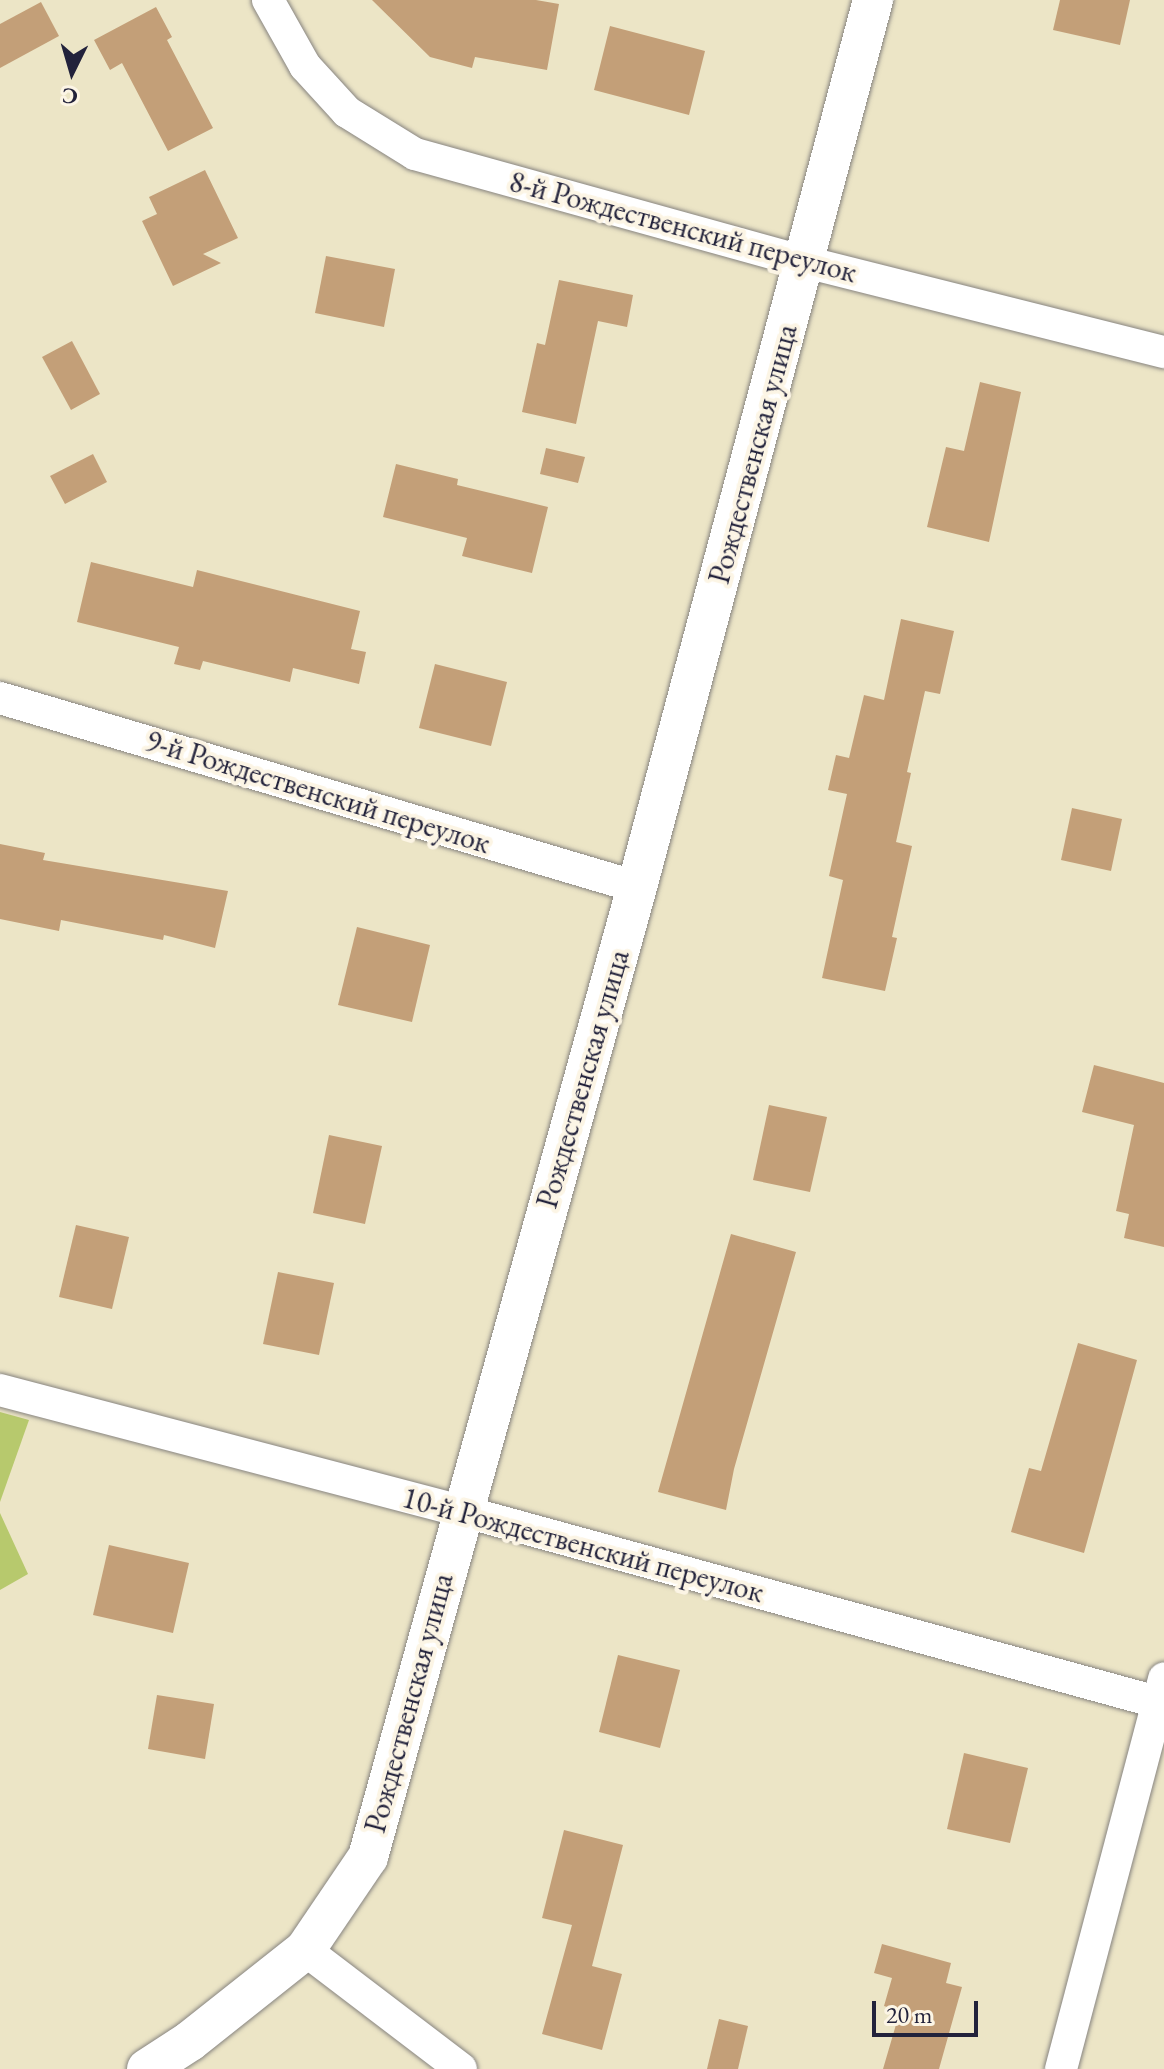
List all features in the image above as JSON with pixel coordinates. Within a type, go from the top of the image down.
[{"type":"street","name":"8-й Рождественский переулок","points":[[268,0],[305,66],[347,112],[415,154],[805,262],[1164,352]]},
{"type":"street","name":"Рождественская улица","points":[[147,2069],[190,2041],[305,1950],[368,1857],[637,887],[873,0]]},
{"type":"street","name":"9-й Рождественский переулок","points":[[0,698],[637,887]]},
{"type":"street","name":"10-й Рождественский переулок","points":[[0,1390],[1162,1695]]},
{"type":"street","points":[[1061,2069],[1162,1695]]},
{"type":"street","points":[[305,1950],[461,2069]]},
{"type":"green space","points":[[0,1412],[29,1420],[0,1502]]},
{"type":"green space","points":[[0,1513],[28,1574],[0,1590]]},
{"type":"building","points":[[372,0],[536,0],[559,4],[547,70],[475,57],[472,68],[430,57]]},
{"type":"building","points":[[1060,0],[1130,0],[1120,45],[1053,30]]},
{"type":"building","points":[[41,2],[59,36],[0,68],[0,24]]},
{"type":"building","points":[[156,7],[172,37],[167,40],[213,128],[168,151],[122,63],[110,70],[94,40]]},
{"type":"building","points":[[610,26],[705,51],[689,115],[594,90]]},
{"type":"building","points":[[205,170],[238,238],[203,254],[221,263],[173,286],[142,221],[157,214],[149,197]]},
{"type":"building","points":[[326,256],[395,269],[384,327],[315,313]]},
{"type":"building","points":[[559,280],[633,295],[627,327],[598,321],[576,424],[522,412],[537,343],[545,345]]},
{"type":"building","points":[[72,341],[100,394],[71,410],[42,357]]},
{"type":"building","points":[[980,382],[1021,392],[989,542],[927,527],[946,447],[964,451]]},
{"type":"building","points":[[546,448],[585,457],[578,483],[540,474]]},
{"type":"building","points":[[93,454],[107,482],[65,504],[50,476]]},
{"type":"building","points":[[396,464],[458,479],[457,485],[548,507],[532,573],[462,556],[467,538],[383,517]]},
{"type":"building","points":[[91,562],[193,587],[197,570],[360,611],[351,649],[366,652],[359,684],[293,668],[290,682],[203,661],[200,670],[174,664],[179,647],[77,622]]},
{"type":"building","points":[[901,619],[954,631],[940,694],[925,691],[907,772],[911,773],[896,842],[912,846],[892,937],[897,938],[885,991],[822,978],[843,880],[829,876],[847,794],[828,790],[836,755],[849,758],[864,695],[884,700]]},
{"type":"building","points":[[435,664],[507,682],[491,746],[419,728]]},
{"type":"building","points":[[1072,808],[1122,819],[1111,871],[1061,860]]},
{"type":"building","points":[[0,844],[45,853],[43,860],[228,891],[215,948],[164,935],[163,940],[61,920],[59,931],[0,919]]},
{"type":"building","points":[[357,927],[430,945],[412,1022],[338,1005]]},
{"type":"building","points":[[1094,1065],[1164,1083],[1164,1247],[1124,1238],[1129,1214],[1116,1211],[1134,1125],[1082,1112]]},
{"type":"building","points":[[769,1105],[827,1117],[810,1192],[753,1180]]},
{"type":"building","points":[[329,1135],[382,1146],[365,1224],[313,1213]]},
{"type":"building","points":[[76,1225],[129,1237],[112,1309],[59,1297]]},
{"type":"building","points":[[731,1234],[796,1252],[734,1469],[726,1510],[658,1492]]},
{"type":"building","points":[[278,1272],[334,1283],[319,1355],[263,1344]]},
{"type":"building","points":[[1078,1343],[1137,1360],[1084,1553],[1011,1532],[1029,1468],[1041,1471]]},
{"type":"building","points":[[109,1545],[189,1563],[173,1633],[93,1615]]},
{"type":"building","points":[[618,1655],[680,1670],[660,1748],[599,1732]]},
{"type":"building","points":[[157,1695],[214,1704],[205,1759],[148,1749]]},
{"type":"building","points":[[964,1753],[1028,1768],[1010,1843],[947,1829]]},
{"type":"building","points":[[564,1830],[623,1845],[592,1966],[622,1974],[602,2050],[542,2034],[572,1925],[542,1918]]},
{"type":"building","points":[[882,1944],[951,1963],[946,1983],[962,1987],[939,2069],[883,2069],[900,2011],[884,2006],[892,1978],[874,1973]]},
{"type":"building","points":[[719,2019],[748,2026],[738,2069],[707,2069]]}]
